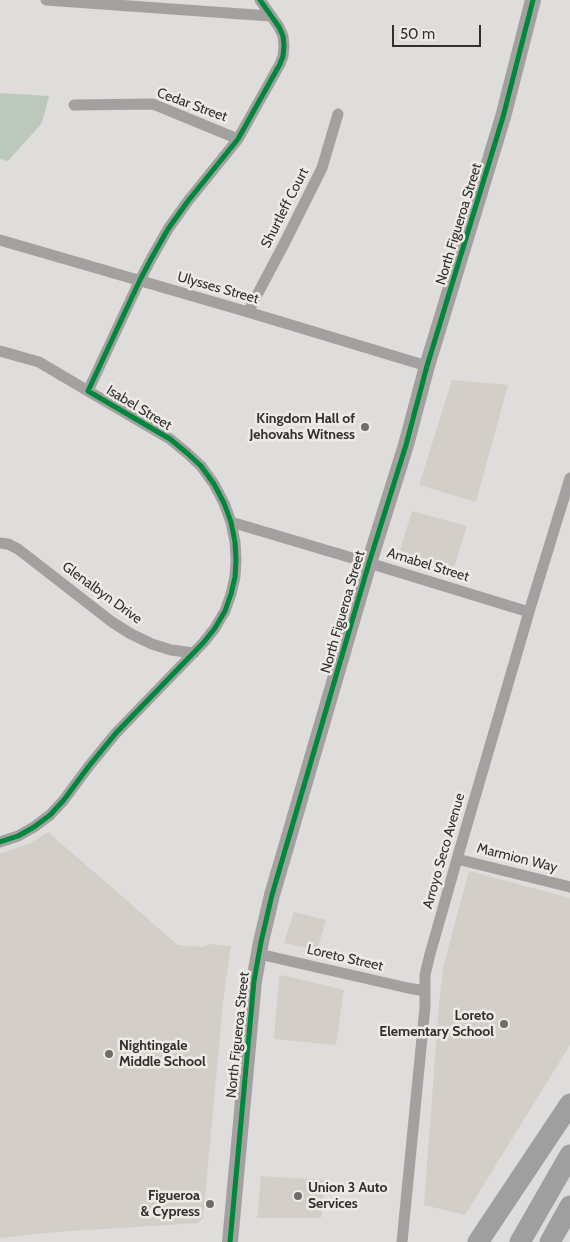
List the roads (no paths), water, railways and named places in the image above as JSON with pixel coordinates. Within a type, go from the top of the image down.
[{"type":"highway","points":[[478,1242],[570,1104]]},
{"type":"highway","points":[[520,1242],[570,1155]]},
{"type":"highway","points":[[550,1242],[570,1206]]},
{"type":"main road","name":"North Figueroa Street","points":[[230,1242],[254,981],[272,895],[369,563],[406,445],[427,366],[503,118],[533,0]]},
{"type":"street","points":[[46,0],[270,16]]},
{"type":"street","name":"Isabel Street","points":[[0,842],[18,836],[34,827],[64,801],[116,733],[216,628],[231,594],[235,577],[235,542],[231,522],[214,484],[200,466],[170,439],[88,390],[140,280],[168,229],[238,138],[280,64],[283,56],[283,36],[260,0]]},
{"type":"street","name":"Cedar Street","points":[[74,105],[153,104],[238,138]]},
{"type":"street","name":"Shurtleff Court","points":[[248,312],[322,168],[338,114]]},
{"type":"street","name":"Ulysses Street","points":[[0,240],[427,366]]},
{"type":"street","points":[[0,351],[39,362],[88,390]]},
{"type":"street","name":"Arroyo Seco Avenue","points":[[402,1242],[424,1017],[425,975],[529,612],[570,478]]},
{"type":"street","name":"Amabel Street","points":[[231,522],[529,612]]},
{"type":"street","name":"Glenalbyn Drive","points":[[0,543],[18,548],[112,622],[131,634],[171,650],[194,653]]},
{"type":"street","name":"Marmion Way","points":[[457,859],[570,887]]},
{"type":"street","name":"Loreto Street","points":[[259,954],[425,991]]},
{"type":"place","name":"Kingdom Hall of Jehovahs Witness","points":[[365,427]]},
{"type":"place","name":"Loreto Elementary School","points":[[504,1024]]},
{"type":"place","name":"Nightingale Middle School","points":[[109,1054]]},
{"type":"place","name":"Union 3 Auto Services","points":[[298,1196]]},
{"type":"place","name":"Figueroa & Cypress","points":[[210,1204]]}]
